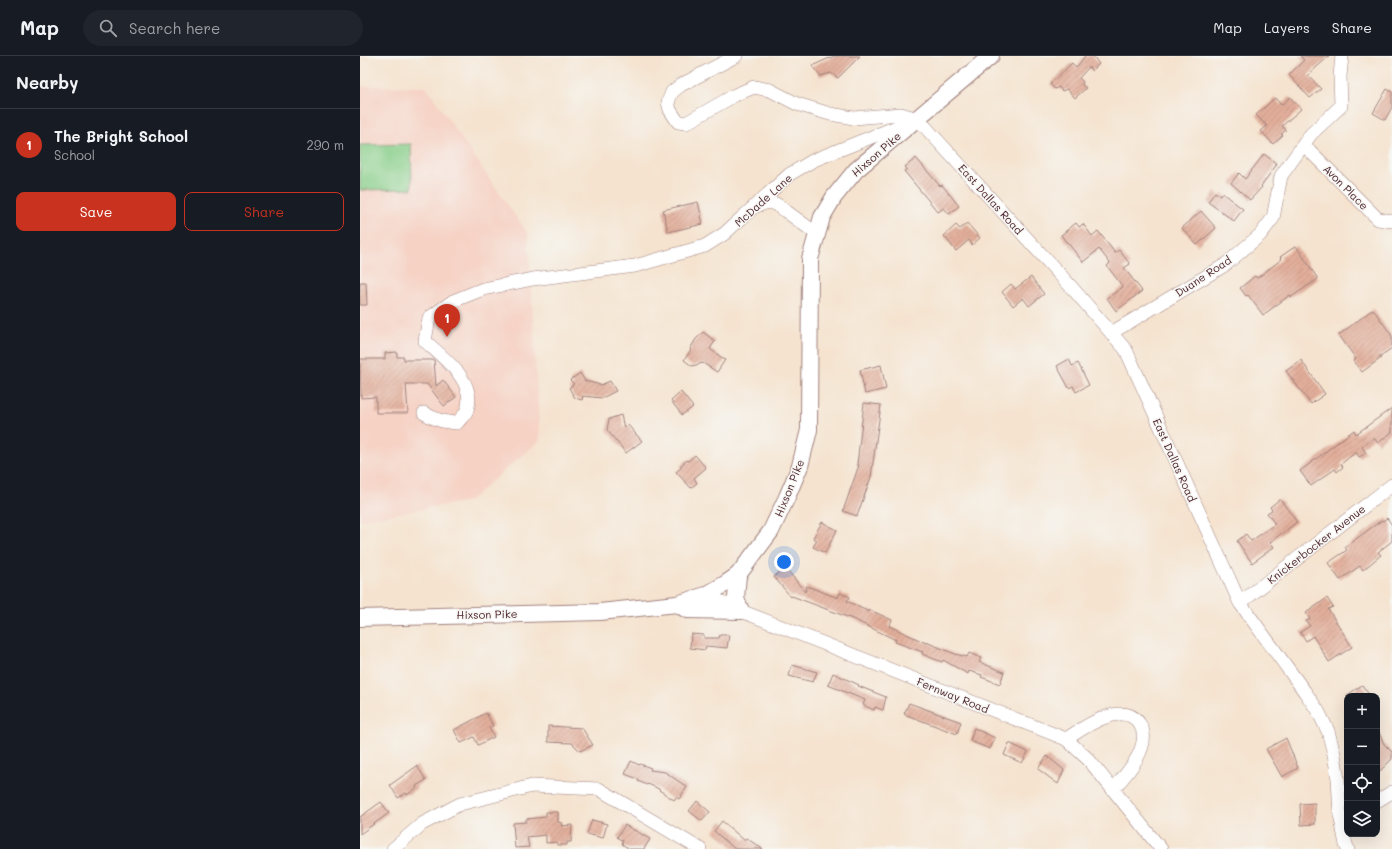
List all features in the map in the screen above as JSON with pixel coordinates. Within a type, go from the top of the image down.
[{"type":"main road","name":"Hixson Pike","points":[[360,618],[600,612],[677,604],[706,595],[738,575],[771,531],[800,466],[807,437],[810,259],[822,217],[834,196],[856,170],[991,56]]},
{"type":"main road","points":[[677,604],[687,610],[741,611],[736,598],[738,575]]},
{"type":"street","points":[[736,56],[681,85],[672,92],[668,102],[670,110],[678,122],[686,123],[735,94],[754,87],[770,90],[797,104],[830,114],[854,118],[901,114],[918,119]]},
{"type":"street","name":"Duane Road","points":[[1111,333],[1225,265],[1260,235],[1273,218],[1281,176],[1311,134],[1341,106],[1340,76],[1342,56]]},
{"type":"street","name":"McDade Lane","points":[[424,413],[435,420],[457,423],[467,411],[469,396],[467,386],[459,374],[425,341],[429,318],[453,302],[483,289],[533,279],[636,266],[705,246],[724,234],[790,174],[814,160],[918,119]]},
{"type":"street","name":"East Dallas Road","points":[[918,119],[1073,288],[1126,350],[1240,603],[1305,692],[1318,711],[1328,730],[1334,754],[1344,812]]},
{"type":"street","name":"Avon Place","points":[[1304,145],[1378,219],[1392,221]]},
{"type":"street","points":[[756,206],[768,202],[776,204],[817,234]]},
{"type":"street","name":"Knickerbocker Avenue","points":[[1240,603],[1392,485]]},
{"type":"street","name":"Fernway Road","points":[[706,595],[741,611],[1066,739],[1089,760],[1162,849]]},
{"type":"street","points":[[1066,739],[1086,726],[1113,715],[1128,714],[1136,718],[1144,730],[1143,742],[1139,754],[1123,778],[1113,789]]},
{"type":"street","points":[[393,849],[422,824],[460,804],[532,786],[599,789],[700,849]]},
{"type":"street","points":[[1380,799],[1392,792]]},
{"type":"street","name":"East Dallas Road","points":[[1346,837],[1348,849]]},
{"type":"shaded area","points":[[360,86],[426,87],[528,234],[540,440],[469,501],[360,520]]},
{"type":"green space","points":[[411,144],[412,189],[360,190],[360,145]]},
{"type":"building","points":[[834,56],[860,56],[838,78],[831,73],[820,76],[812,66]]},
{"type":"building","points":[[1085,56],[1093,56],[1099,64],[1092,71],[1089,67],[1079,78],[1083,82],[1082,85],[1086,88],[1075,98],[1067,89],[1062,91],[1059,87],[1055,89],[1050,84],[1072,63],[1076,68]]},
{"type":"building","points":[[1300,56],[1329,56],[1308,75],[1321,89],[1310,98],[1289,75],[1304,60]]},
{"type":"building","points":[[1387,89],[1392,92],[1392,107],[1385,120],[1373,113]]},
{"type":"building","points":[[1290,97],[1301,109],[1282,126],[1286,130],[1281,134],[1283,135],[1273,144],[1261,131],[1267,126],[1256,115],[1275,98],[1281,105]]},
{"type":"building","points":[[1264,154],[1277,164],[1261,186],[1262,187],[1250,200],[1231,183],[1239,173],[1245,179]]},
{"type":"building","points":[[916,158],[940,186],[942,185],[959,206],[949,214],[944,208],[938,212],[904,171],[907,169],[905,167]]},
{"type":"building","points":[[1215,192],[1220,196],[1222,193],[1243,209],[1234,221],[1208,202]]},
{"type":"building","points":[[698,202],[703,224],[668,232],[663,210]]},
{"type":"building","points":[[1201,211],[1216,228],[1197,245],[1182,228]]},
{"type":"building","points":[[967,223],[980,238],[972,245],[969,240],[956,251],[944,236],[956,225],[960,229]]},
{"type":"building","points":[[1076,223],[1079,227],[1083,224],[1092,236],[1098,231],[1115,253],[1119,250],[1130,264],[1124,268],[1142,291],[1116,311],[1107,298],[1123,287],[1107,266],[1110,263],[1099,249],[1083,262],[1061,235]]},
{"type":"building","points":[[1296,246],[1318,279],[1291,297],[1290,295],[1263,315],[1248,295],[1246,296],[1240,288],[1255,276],[1257,278],[1282,259],[1280,257]]},
{"type":"building","points":[[1031,277],[1044,294],[1029,306],[1023,298],[1013,306],[1002,292],[1011,284],[1015,289]]},
{"type":"building","points":[[360,282],[366,282],[367,305],[360,305]]},
{"type":"building","points":[[1373,309],[1392,336],[1392,348],[1362,372],[1353,361],[1356,359],[1339,335]]},
{"type":"building","points":[[703,332],[715,341],[710,349],[725,360],[717,372],[703,363],[692,366],[684,360],[696,339]]},
{"type":"building","points":[[397,352],[397,357],[404,357],[404,360],[434,360],[436,386],[443,380],[456,397],[444,406],[427,384],[406,384],[408,413],[376,413],[376,397],[361,398],[360,359],[385,359],[385,353]]},
{"type":"building","points":[[1069,359],[1072,366],[1078,363],[1089,385],[1076,392],[1073,386],[1069,388],[1057,366]]},
{"type":"building","points":[[1301,360],[1325,394],[1311,404],[1286,371]]},
{"type":"building","points":[[881,365],[886,389],[865,394],[860,370]]},
{"type":"building","points":[[580,373],[585,381],[601,385],[610,381],[616,391],[602,398],[583,396],[582,400],[575,398],[569,388],[574,384],[570,380]]},
{"type":"building","points":[[681,392],[693,407],[682,415],[671,401]]},
{"type":"building","points":[[864,403],[881,405],[871,477],[857,516],[843,511],[859,465],[857,465]]},
{"type":"building","points":[[1392,408],[1392,432],[1378,443],[1374,438],[1362,447],[1366,453],[1359,457],[1356,452],[1341,464],[1343,467],[1337,472],[1335,469],[1311,486],[1300,471],[1354,430],[1356,434]]},
{"type":"building","points":[[621,415],[624,428],[628,425],[642,441],[626,453],[607,430],[609,419]]},
{"type":"building","points":[[695,455],[706,468],[694,478],[697,483],[691,488],[676,472],[682,467],[680,466]]},
{"type":"building","points":[[1280,499],[1297,522],[1270,542],[1274,547],[1252,563],[1237,541],[1246,534],[1251,541],[1275,524],[1267,513],[1272,510],[1270,507]]},
{"type":"building","points":[[1387,518],[1392,525],[1392,541],[1378,552],[1381,555],[1363,570],[1360,566],[1340,580],[1328,563],[1347,550],[1345,547]]},
{"type":"building","points":[[822,522],[837,530],[825,553],[813,547],[817,540],[813,538]]},
{"type":"building","points":[[785,567],[805,592],[807,586],[838,598],[840,593],[850,597],[847,601],[869,612],[870,610],[892,620],[889,626],[955,654],[967,657],[969,653],[981,658],[979,662],[1004,672],[1000,684],[981,677],[982,675],[969,671],[968,674],[943,660],[942,662],[922,654],[923,652],[895,642],[896,640],[855,620],[792,596],[791,597],[774,577]]},
{"type":"building","points":[[1327,598],[1333,607],[1328,609],[1352,647],[1329,662],[1313,636],[1306,641],[1300,632],[1310,626],[1306,621],[1310,619],[1306,613]]},
{"type":"building","points":[[691,634],[704,635],[704,638],[719,638],[720,635],[729,635],[727,648],[706,646],[705,650],[690,648]]},
{"type":"building","points":[[792,665],[817,672],[813,682],[789,676]]},
{"type":"building","points":[[833,673],[859,685],[858,686],[886,697],[883,710],[875,707],[874,710],[863,705],[865,700],[828,685]]},
{"type":"building","points":[[1362,685],[1368,693],[1350,693]]},
{"type":"building","points":[[909,703],[961,722],[957,734],[904,714]]},
{"type":"building","points":[[486,713],[493,726],[489,728],[494,737],[478,745],[474,737],[461,743],[454,730]]},
{"type":"building","points":[[548,726],[582,728],[593,745],[580,751],[572,743],[548,742]]},
{"type":"building","points":[[974,728],[995,738],[990,749],[970,741]]},
{"type":"building","points":[[1380,735],[1384,744],[1392,752],[1392,759],[1380,771]]},
{"type":"building","points":[[1286,738],[1298,768],[1282,777],[1266,749]]},
{"type":"building","points":[[1009,743],[1028,752],[1022,763],[1004,755]]},
{"type":"building","points":[[1047,756],[1064,770],[1058,784],[1038,769]]},
{"type":"building","points":[[631,761],[651,768],[650,770],[665,772],[687,787],[679,799],[676,797],[674,800],[659,789],[625,774]]},
{"type":"building","points":[[417,766],[426,780],[416,786],[417,788],[407,795],[406,793],[398,798],[390,785]]},
{"type":"building","points":[[697,801],[710,812],[702,821],[689,811]]},
{"type":"building","points":[[381,802],[389,813],[360,834],[360,817]]},
{"type":"building","points":[[1315,803],[1315,824],[1301,825],[1300,804]]},
{"type":"building","points":[[546,812],[558,812],[558,822],[562,823],[561,826],[572,825],[571,842],[567,842],[567,845],[557,845],[557,842],[546,843],[546,835],[527,837],[529,847],[515,848],[513,823],[526,822],[526,819],[546,817]]},
{"type":"building","points":[[592,820],[607,824],[603,838],[587,834]]},
{"type":"building","points":[[722,821],[744,840],[746,838],[763,849],[735,849],[714,831]]},
{"type":"building","points":[[625,825],[650,839],[644,849],[629,849],[622,844],[623,841],[617,837]]},
{"type":"place","name":"The Bright School","points":[[447,337]]}]
